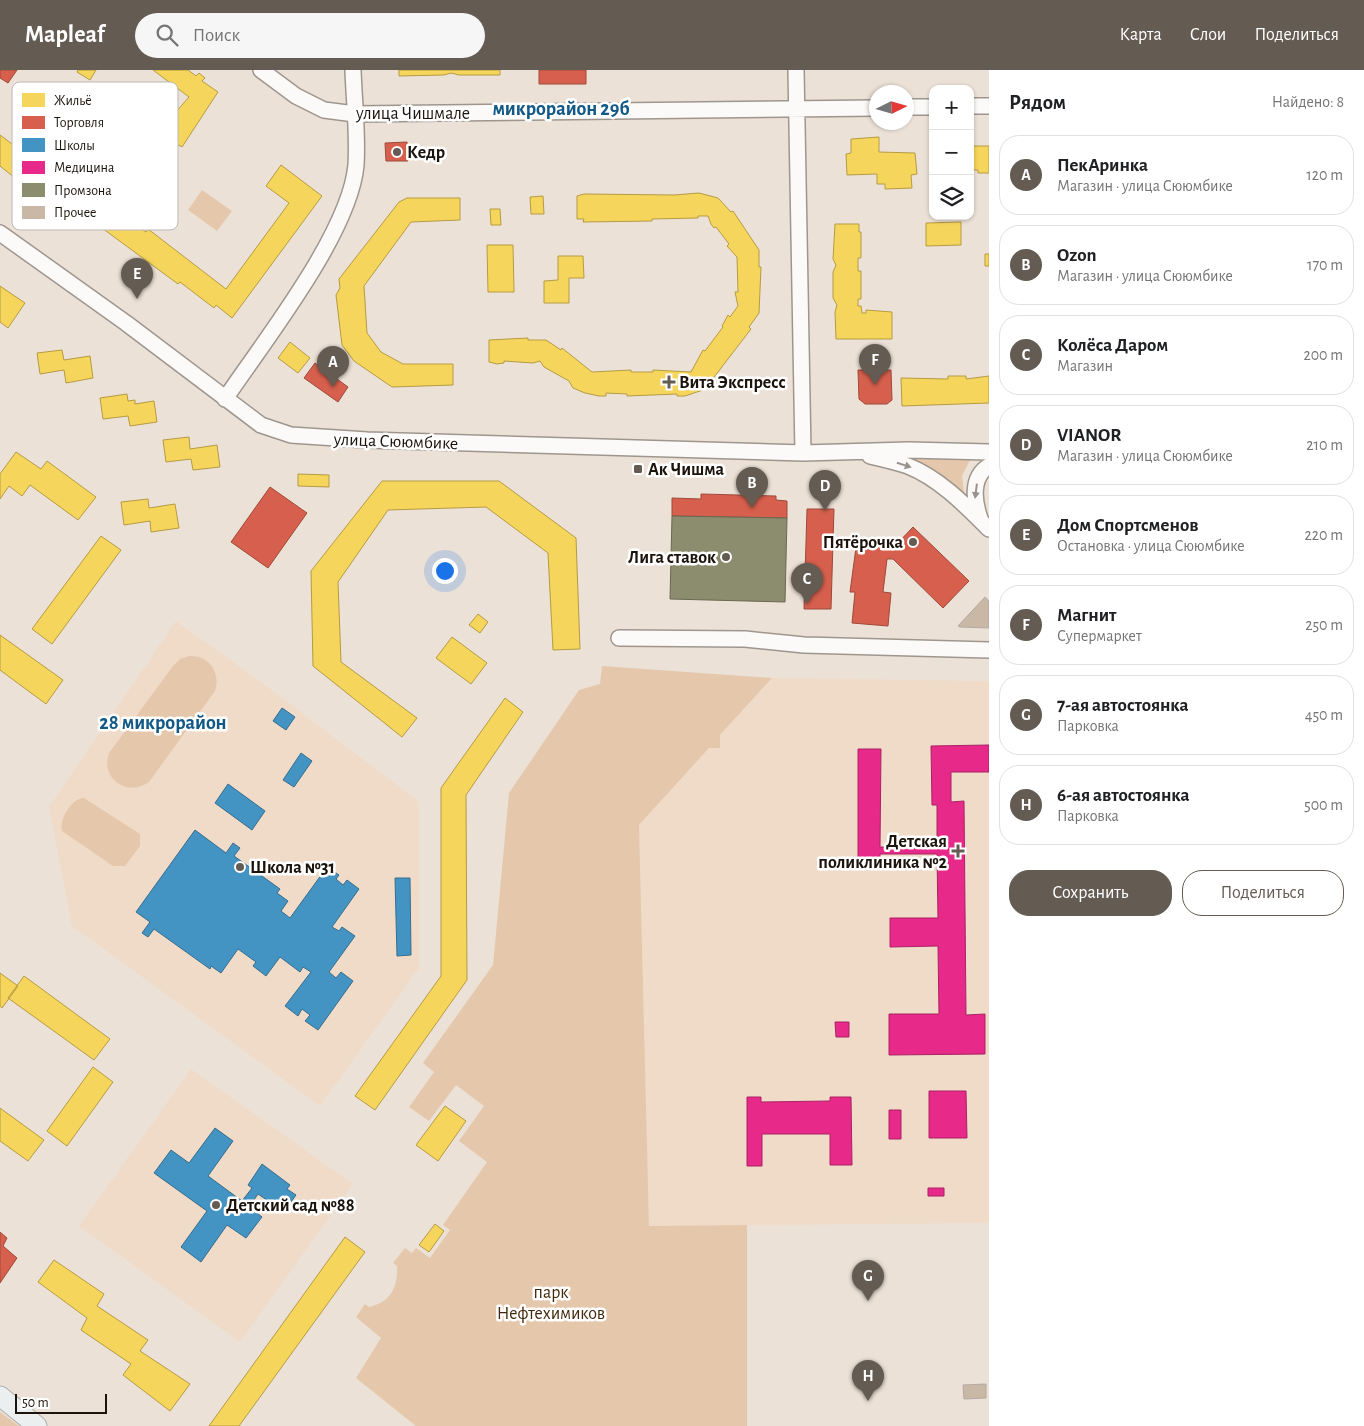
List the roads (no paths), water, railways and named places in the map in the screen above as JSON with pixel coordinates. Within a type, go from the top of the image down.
[{"type":"main road","points":[[0,1396],[37,1426]]},
{"type":"street","name":"улица Чишмале","points":[[261,70],[296,96],[324,110],[355,114],[869,108]]},
{"type":"street","points":[[225,399],[308,276],[332,234],[347,201],[356,166],[353,70]]},
{"type":"street","points":[[796,70],[803,453]]},
{"type":"street","points":[[974,106],[989,106]]},
{"type":"street","points":[[914,107],[929,107]]},
{"type":"street","name":"улица Сююмбике","points":[[0,233],[126,323],[262,425],[292,435],[367,440],[803,453],[910,450],[989,452]]},
{"type":"street","points":[[857,452],[908,466],[924,474],[985,525]]},
{"type":"street","points":[[985,525],[975,500],[976,486],[982,472],[989,466]]},
{"type":"street","points":[[619,638],[745,639],[813,645],[989,650]]},
{"type":"place","name":"Кедр","points":[[397,152]]},
{"type":"place","name":"Дом Спортсменов","points":[[137,299]]},
{"type":"place","name":"Вита Экспресс","points":[[669,382]]},
{"type":"place","name":"Магнит","points":[[875,385]]},
{"type":"place","name":"ПекАринка","points":[[333,387]]},
{"type":"place","name":"Ак Чишма","points":[[638,469]]},
{"type":"place","name":"Ozon","points":[[752,508]]},
{"type":"place","name":"VIANOR","points":[[825,511]]},
{"type":"place","name":"Пятёрочка","points":[[913,542]]},
{"type":"place","name":"Лига ставок","points":[[726,557]]},
{"type":"place","name":"Колёса Даром","points":[[807,604]]},
{"type":"place","name":"Детская поликлиника №2","points":[[958,851]]},
{"type":"place","name":"Школа №31","points":[[240,867]]},
{"type":"place","name":"Детский сад №88","points":[[216,1205]]},
{"type":"place","name":"7-ая автостоянка","points":[[868,1301]]},
{"type":"place","name":"6-ая автостоянка","points":[[868,1401]]},
{"type":"district","name":"микрорайон 29б","points":[[561,108]]},
{"type":"district","name":"28 микрорайон","points":[[163,722]]},
{"type":"park label","name":"парк Нефтехимиков","points":[[551,1302]]}]
